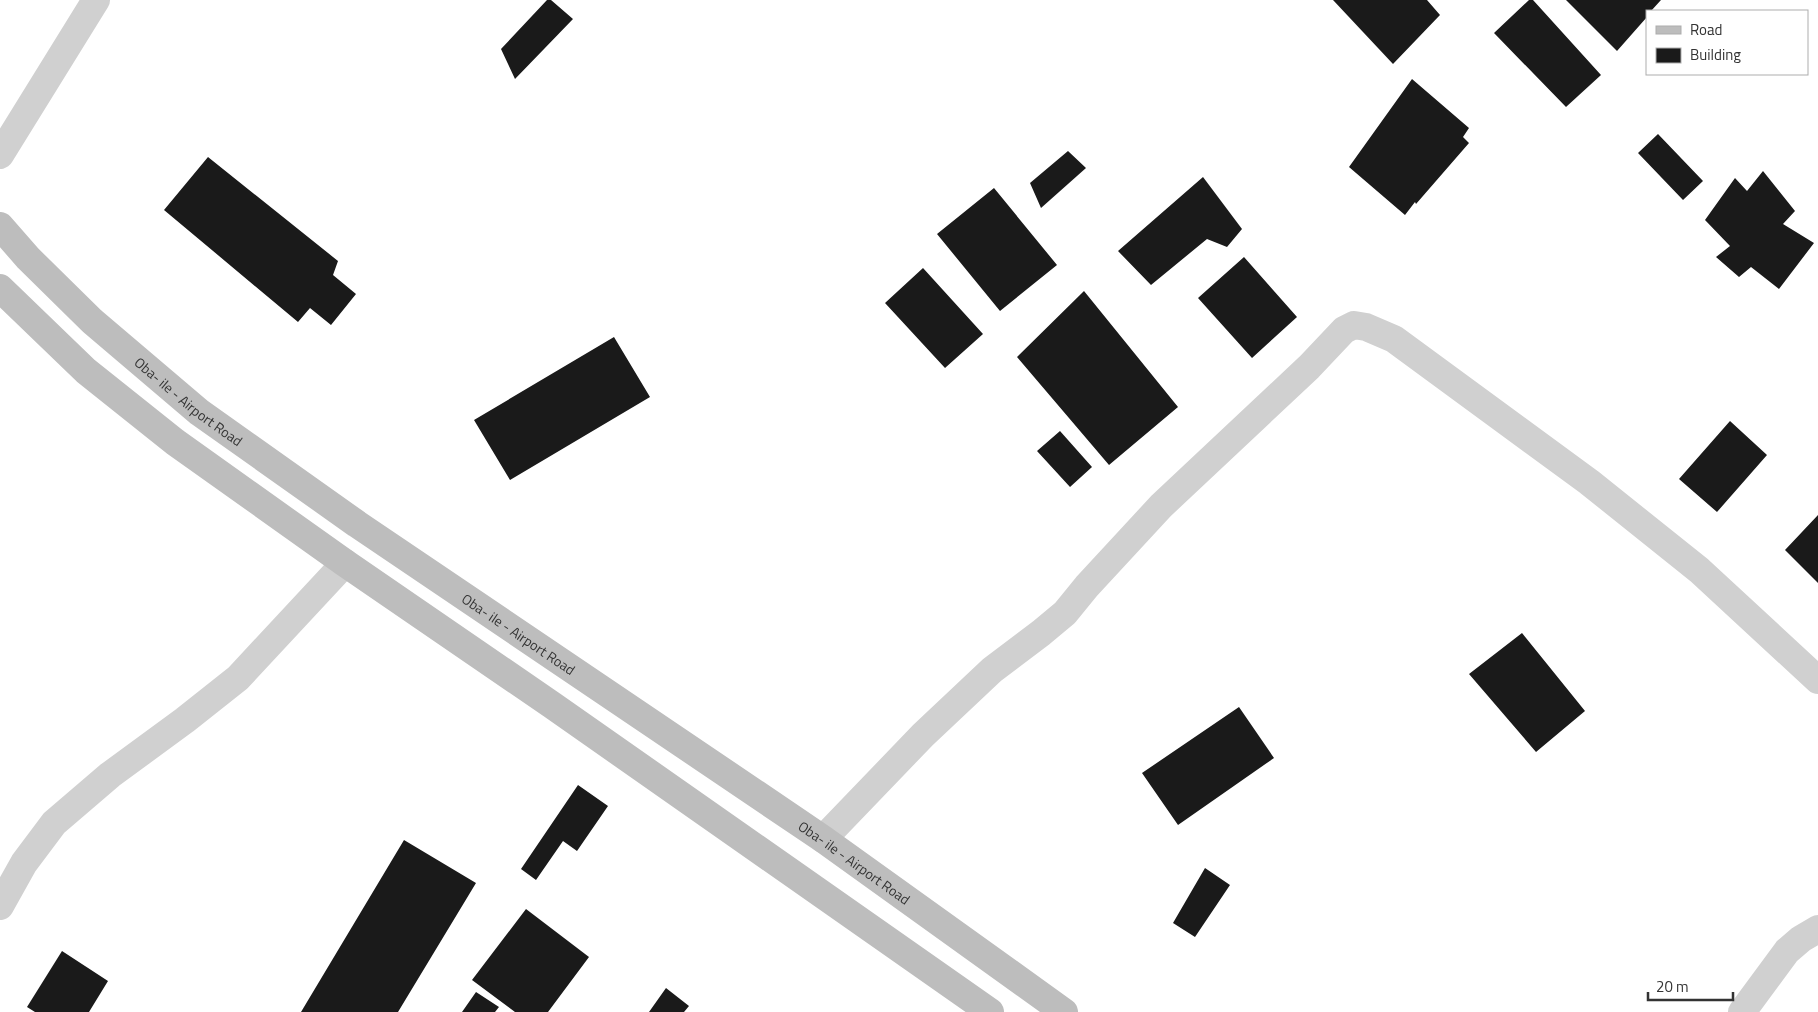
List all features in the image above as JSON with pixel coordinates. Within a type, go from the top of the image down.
[{"type":"main road","name":"Oba- ile - Airport Road","points":[[0,226],[28,258],[92,321],[198,412],[357,524],[824,839],[1064,1012]]},
{"type":"main road","points":[[0,288],[86,371],[167,436],[345,563],[577,722],[990,1012]]},
{"type":"street","points":[[0,155],[96,0]]},
{"type":"street","points":[[824,839],[923,735],[992,670],[1041,634],[1065,612],[1161,506],[1309,367],[1344,330],[1354,325],[1366,327],[1394,339],[1589,482],[1699,570],[1818,680]]},
{"type":"street","points":[[0,906],[24,863],[54,823],[110,775],[238,678],[345,563]]},
{"type":"street","points":[[1742,1012],[1787,951],[1801,939],[1818,929]]},
{"type":"building","points":[[547,0],[551,0],[573,19],[515,79],[501,49]]},
{"type":"building","points":[[1333,0],[1427,0],[1440,15],[1393,64]]},
{"type":"building","points":[[1529,0],[1533,0],[1601,75],[1566,107],[1494,33]]},
{"type":"building","points":[[1566,0],[1661,0],[1652,10],[1646,10],[1646,18],[1617,51]]},
{"type":"building","points":[[1412,79],[1469,128],[1463,137],[1469,143],[1405,215],[1349,167]]},
{"type":"building","points":[[1658,134],[1703,181],[1683,200],[1638,153]]},
{"type":"building","points":[[1068,151],[1086,168],[1041,208],[1030,183]]},
{"type":"building","points":[[208,157],[338,261],[333,275],[356,294],[331,325],[310,308],[298,322],[164,210]]},
{"type":"building","points":[[1763,171],[1795,211],[1783,224],[1814,243],[1779,289],[1751,267],[1739,277],[1716,257],[1730,246],[1705,220],[1735,178],[1747,191]]},
{"type":"building","points":[[1203,177],[1242,229],[1227,247],[1207,239],[1151,285],[1118,251]]},
{"type":"building","points":[[994,188],[1057,265],[1000,311],[937,234]]},
{"type":"building","points":[[1244,257],[1297,317],[1252,358],[1198,298]]},
{"type":"building","points":[[923,268],[983,334],[945,368],[885,303]]},
{"type":"building","points":[[1084,291],[1178,407],[1109,465],[1017,357]]},
{"type":"building","points":[[614,337],[650,397],[510,480],[474,420]]},
{"type":"building","points":[[1730,421],[1767,455],[1717,512],[1679,479]]},
{"type":"building","points":[[1060,431],[1092,467],[1070,487],[1037,451]]},
{"type":"building","points":[[1818,515],[1818,583],[1785,550]]},
{"type":"building","points":[[1522,633],[1585,711],[1536,752],[1469,674]]},
{"type":"building","points":[[1239,707],[1274,758],[1178,825],[1142,773]]},
{"type":"building","points":[[578,785],[608,806],[577,851],[563,841],[536,880],[521,869]]},
{"type":"building","points":[[404,840],[476,883],[398,1012],[301,1012]]},
{"type":"building","points":[[1205,868],[1230,885],[1195,937],[1173,923]]},
{"type":"building","points":[[526,909],[589,957],[548,1012],[515,1012],[472,980]]},
{"type":"building","points":[[62,951],[108,981],[89,1012],[35,1012],[27,1007]]},
{"type":"building","points":[[666,988],[689,1006],[684,1012],[649,1012]]},
{"type":"building","points":[[476,992],[499,1007],[495,1012],[462,1012]]}]
